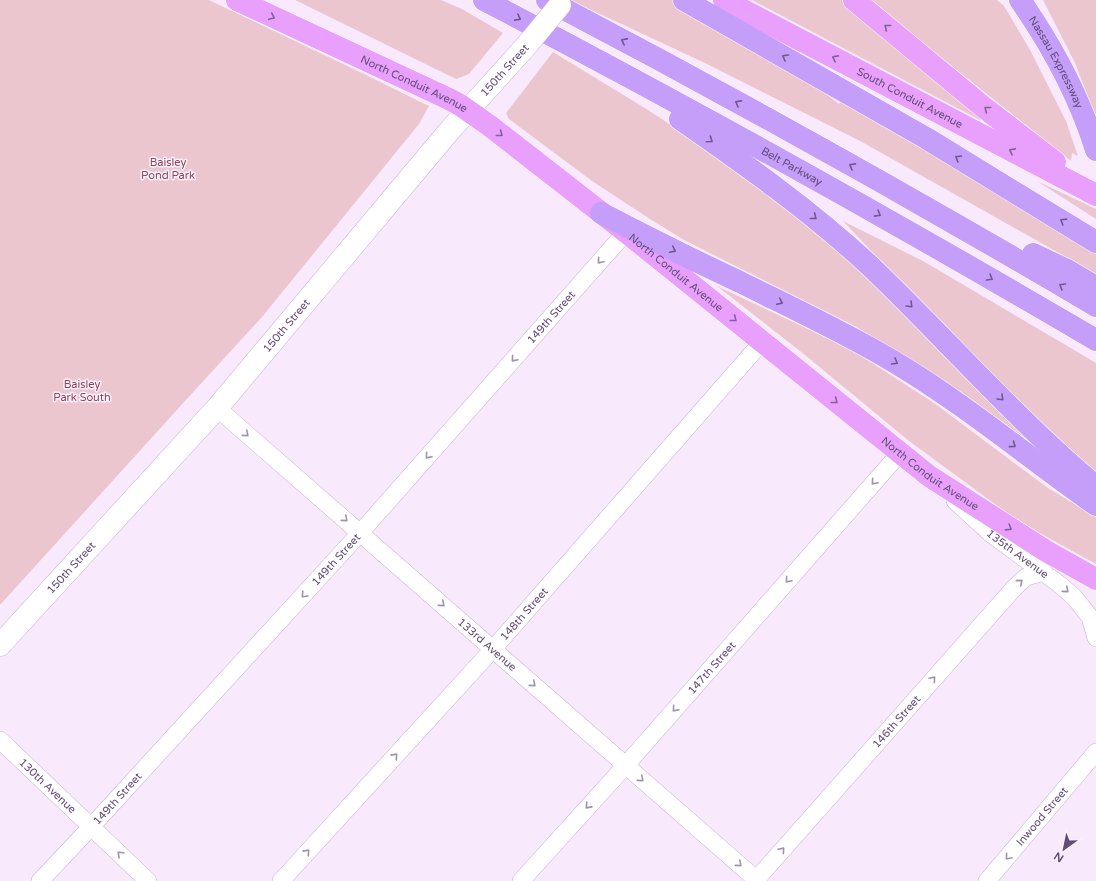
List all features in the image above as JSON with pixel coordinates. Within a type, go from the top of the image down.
[{"type":"highway","name":"Belt Parkway","points":[[484,0],[873,211],[1096,340]]},
{"type":"highway","points":[[547,0],[881,182],[1096,306]]},
{"type":"highway","points":[[684,0],[926,138],[1096,242]]},
{"type":"highway","name":"Nassau Expressway","points":[[1020,0],[1037,25],[1058,62],[1074,93],[1093,140]]},
{"type":"highway","points":[[586,54],[740,161],[825,226],[881,276],[1028,424],[1072,466],[1096,486]]},
{"type":"highway","points":[[881,182],[1067,270],[1096,287]]},
{"type":"highway","points":[[601,213],[812,317],[884,355],[940,391],[1052,474],[1096,504]]},
{"type":"main road","name":"North Conduit Avenue","points":[[237,0],[449,99],[468,111],[490,126],[626,232],[929,476],[1046,551],[1096,579]]},
{"type":"main road","name":"150th Street","points":[[0,645],[217,408],[450,130],[526,46],[564,0]]},
{"type":"main road","name":"South Conduit Avenue","points":[[724,0],[1096,194]]},
{"type":"main road","points":[[854,0],[982,106],[1096,194]]},
{"type":"street","name":"149th Street","points":[[40,881],[360,533],[626,232]]},
{"type":"street","name":"148th Street","points":[[281,881],[493,649],[762,342]]},
{"type":"street","name":"133rd Avenue","points":[[217,408],[757,881]]},
{"type":"street","name":"147th Street","points":[[521,881],[626,765],[900,453]]},
{"type":"street","name":"135th Avenue","points":[[929,476],[991,534],[1067,590],[1087,612],[1096,638]]},
{"type":"street","name":"146th Street","points":[[757,881],[1014,587],[1026,577],[1044,572]]},
{"type":"street","name":"130th Avenue","points":[[0,740],[148,881]]},
{"type":"street","name":"Inwood Street","points":[[987,881],[1096,752]]},
{"type":"green space","name":"Baisley Pond Park","points":[[0,0],[209,0],[429,106],[419,124],[262,317],[0,605]]},
{"type":"green space","points":[[295,0],[441,0],[462,9],[503,33],[469,74],[456,79]]},
{"type":"green space","points":[[570,0],[675,0],[799,72],[839,104],[843,98],[1096,250],[1096,274],[862,142],[705,63]]},
{"type":"green space","points":[[752,0],[842,0],[983,116],[980,120]]},
{"type":"green space","points":[[869,0],[997,0],[1004,6],[1029,48],[1066,121],[1078,156],[1072,153],[1071,161]]},
{"type":"green space","points":[[1043,0],[1096,0],[1096,118],[1075,63]]},
{"type":"green space","points":[[553,52],[648,110],[750,177],[843,251],[1031,438],[1029,441],[944,380],[853,325],[684,240],[650,219],[592,181],[509,119],[506,113]]},
{"type":"green space","points":[[1037,181],[1096,209],[1096,219]]},
{"type":"green space","points":[[843,221],[923,261],[1096,363],[1096,480],[906,288]]},
{"type":"green space","points":[[717,286],[852,350],[934,403],[1048,488],[1096,517],[1096,564],[1018,521],[909,441],[805,355]]},
{"type":"park label","name":"Baisley Park South","points":[[82,390]]}]
